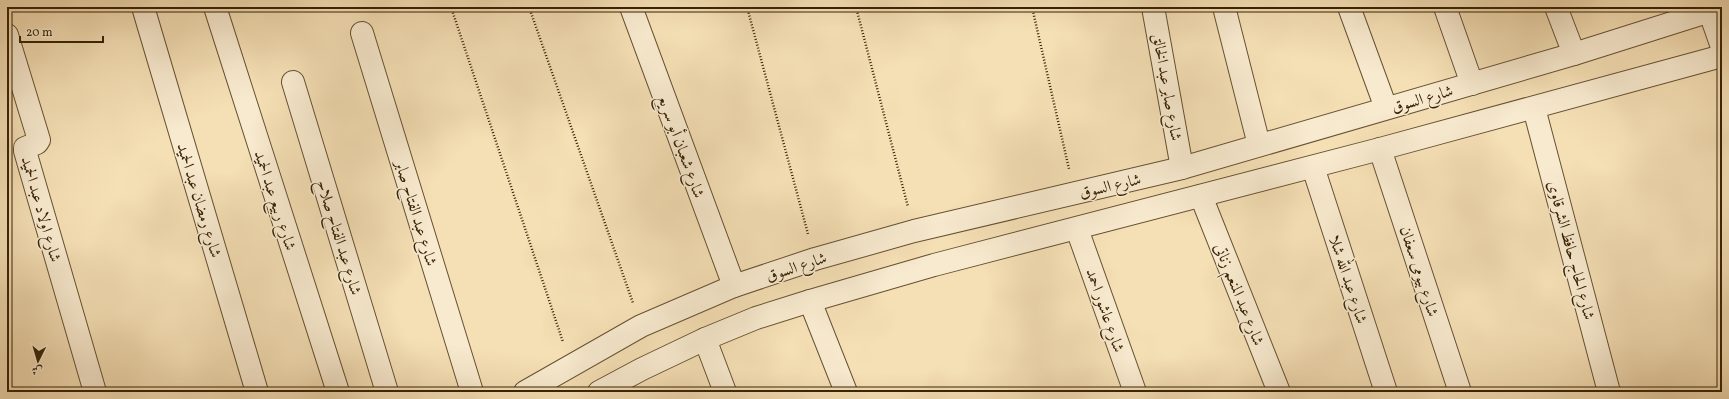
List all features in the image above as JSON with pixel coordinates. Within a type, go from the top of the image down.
[{"type":"street","name":"شارع رمضان عبد الحميد","points":[[142,7],[257,392]]},
{"type":"street","name":"شارع ربيع عبد الحميد","points":[[216,7],[338,392]]},
{"type":"street","name":"شارع شعبان أبو سريع","points":[[631,7],[734,286]]},
{"type":"street","name":"شارع صابر عبد الخالق","points":[[1154,7],[1182,168]]},
{"type":"street","points":[[1224,7],[1259,145]]},
{"type":"street","points":[[1349,7],[1386,108]]},
{"type":"street","points":[[1445,7],[1472,84]]},
{"type":"street","points":[[1556,7],[1574,54]]},
{"type":"street","name":"شارع السوق","points":[[525,392],[641,326],[734,286],[815,259],[914,231],[1182,168],[1574,54],[1709,9]]},
{"type":"street","points":[[1709,9],[1722,48]]},
{"type":"street","name":"شارع عبد الفتاح صابر","points":[[362,33],[472,392]]},
{"type":"street","name":"شارع اولاد عبد الحميد","points":[[7,35],[39,140],[37,143],[25,148],[25,151],[95,392]]},
{"type":"street","name":"شارع السوق","points":[[599,392],[642,369],[705,339],[756,318],[810,301],[934,265],[1313,167],[1722,56]]},
{"type":"street","name":"شارع عبد الفتاح صلاح","points":[[293,82],[387,392]]},
{"type":"street","name":"شارع الحاج حافظ الشرقاوى","points":[[1534,108],[1609,392]]},
{"type":"street","name":"شارع بيومى سعفان","points":[[1380,149],[1460,392]]},
{"type":"street","name":"شارع عبد الله شلا","points":[[1313,167],[1386,392]]},
{"type":"street","name":"شارع عبد المنعم زناتى","points":[[1201,196],[1279,392]]},
{"type":"street","name":"شارع عاشور احمد","points":[[1077,229],[1134,392]]},
{"type":"street","points":[[810,301],[846,392]]},
{"type":"street","points":[[705,339],[725,392]]},
{"type":"path","points":[[451,7],[571,365]]},
{"type":"path","points":[[529,7],[641,326]]},
{"type":"path","points":[[747,7],[815,259]]},
{"type":"path","points":[[856,7],[914,231]]},
{"type":"path","points":[[1032,7],[1075,193]]}]
